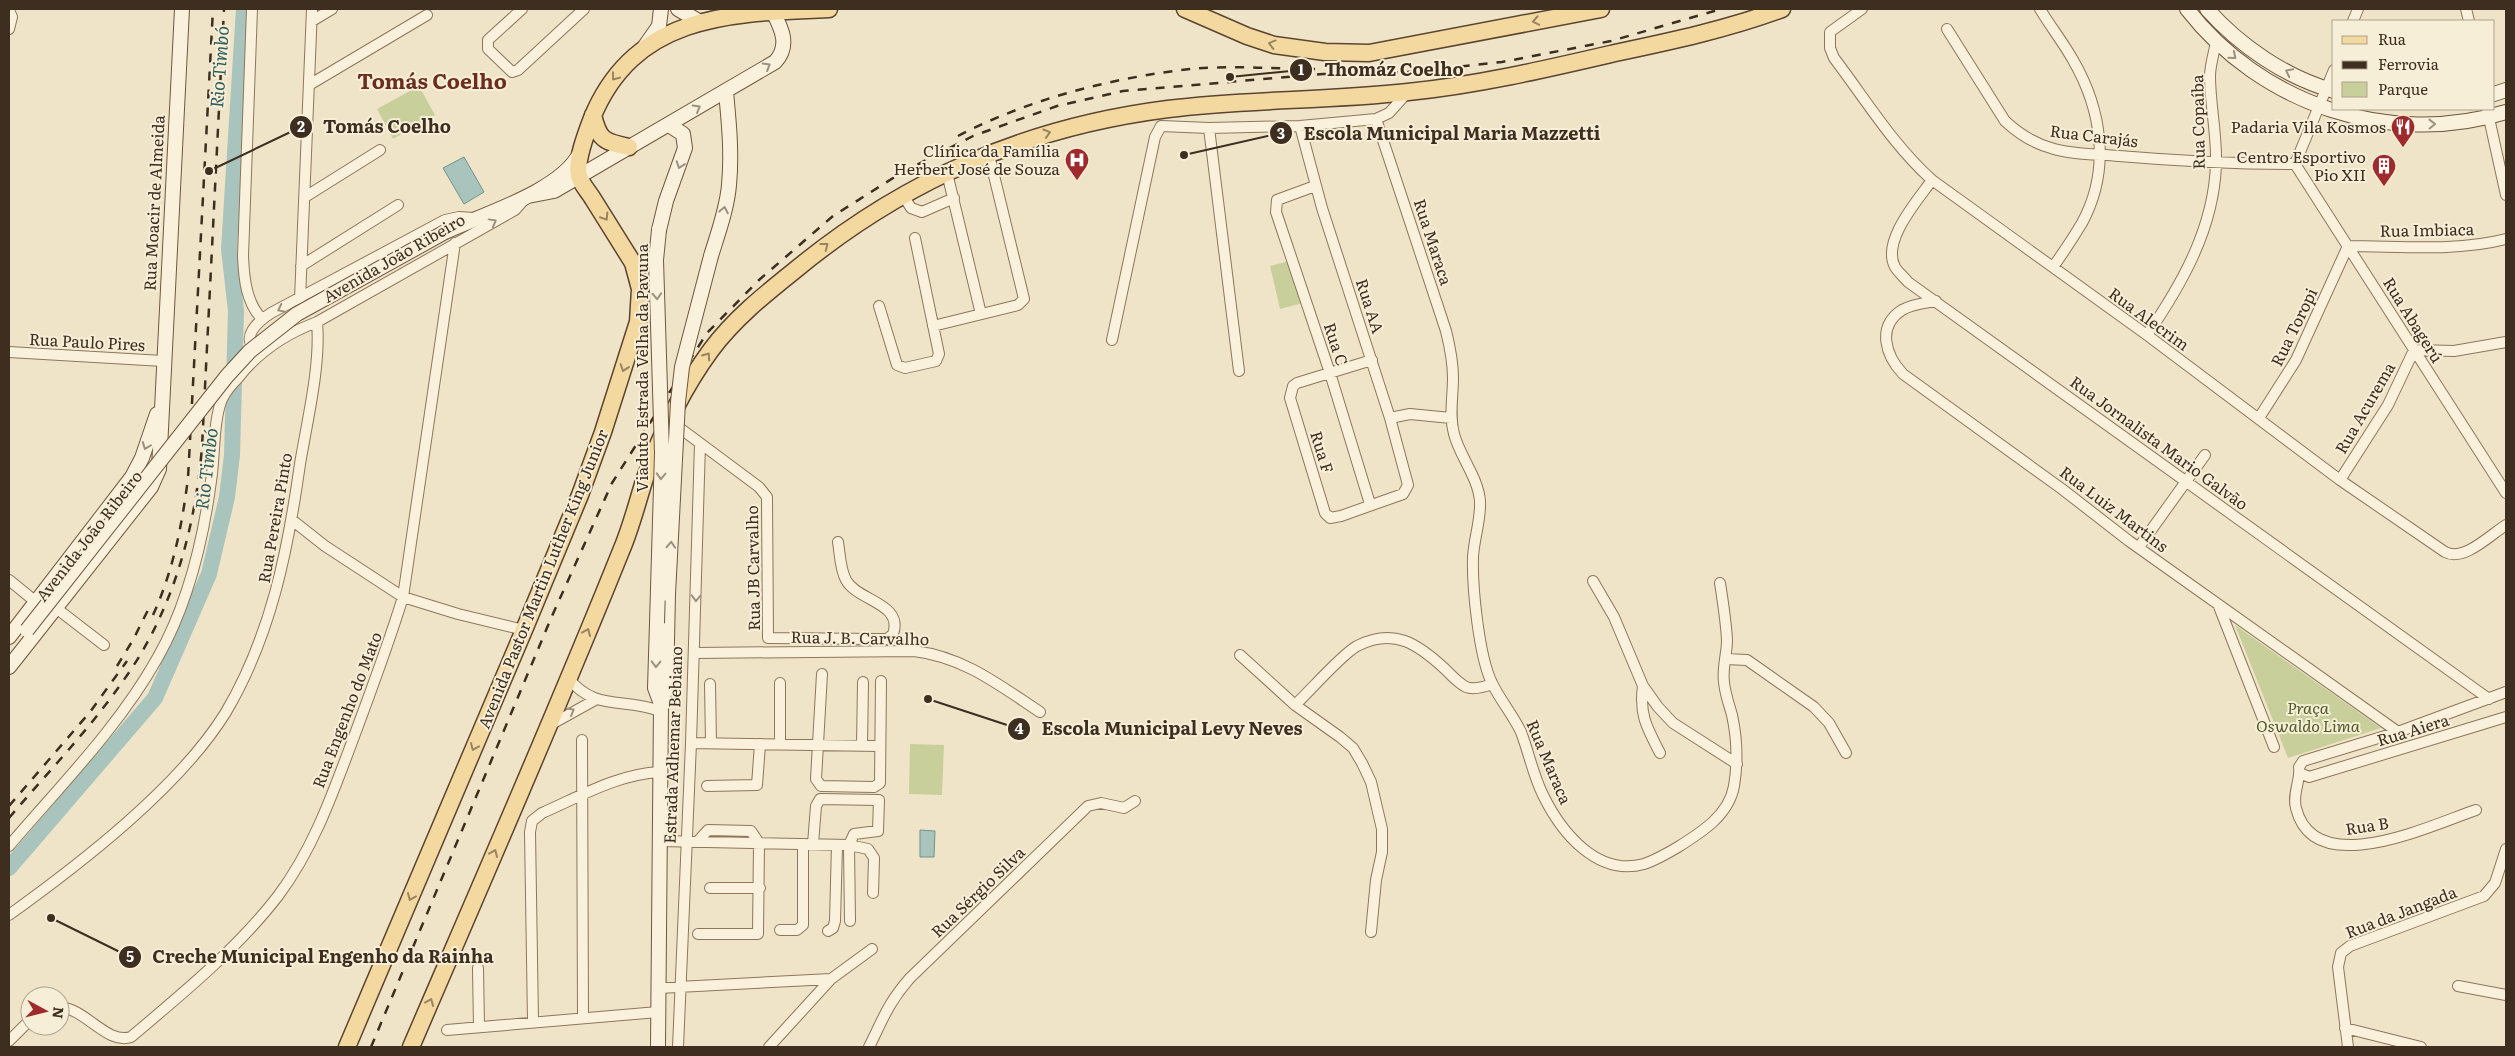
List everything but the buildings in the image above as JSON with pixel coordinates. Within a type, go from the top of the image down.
[{"type":"main road","name":"Rua Moacir de Almeida","points":[[162,399],[182,9]]},
{"type":"main road","points":[[579,176],[582,149],[593,115],[611,82],[623,66],[645,46],[659,26],[661,9]]},
{"type":"main road","points":[[678,9],[700,22]]},
{"type":"main road","points":[[645,46],[676,30],[727,13],[829,9]]},
{"type":"main road","points":[[1185,9],[1247,36],[1274,45],[1325,52],[1369,53],[1601,9]]},
{"type":"main road","points":[[411,1047],[549,726],[622,549],[651,462],[690,381],[713,347],[746,309],[834,238],[903,195],[948,173],[1017,142],[1058,130],[1167,109],[1408,92],[1515,77],[1702,34],[1740,24],[1782,9]]},
{"type":"main road","points":[[2187,9],[2216,42],[2265,79],[2318,107],[2350,117],[2406,124],[2467,122],[2488,113],[2506,112]]},
{"type":"main road","points":[[2207,9],[2224,28],[2249,49],[2288,72],[2330,90]]},
{"type":"main road","name":"Avenida João Ribeiro","points":[[528,196],[554,191],[775,62],[781,56],[784,38],[773,12]]},
{"type":"main road","name":"Viaduto Estrada Velha da Pavuna","points":[[668,594],[681,376],[686,346],[722,220],[729,186],[730,124],[726,92]]},
{"type":"main road","points":[[593,115],[596,128],[602,138],[611,143],[629,147]]},
{"type":"main road","name":"Viaduto Estrada Velha da Pavuna","points":[[656,623],[662,453],[656,260],[659,230],[666,201],[685,148],[683,134],[668,125]]},
{"type":"main road","name":"Avenida João Ribeiro","points":[[9,653],[227,376],[250,351],[297,314],[445,232],[528,196],[565,173],[576,161],[582,149]]},
{"type":"main road","name":"Avenida Pastor Martin Luther King Junior","points":[[347,1047],[580,495],[634,339],[640,309],[640,289],[633,263],[579,176]]},
{"type":"main road","name":"Avenida João Ribeiro","points":[[9,638],[132,477],[142,458],[162,399]]},
{"type":"main road","name":"Avenida João Ribeiro","points":[[9,667],[157,477],[161,451],[162,399]]},
{"type":"main road","name":"Estrada Adhemar Bebiano","points":[[660,707],[666,688],[668,594]]},
{"type":"main road","name":"Estrada Adhemar Bebiano","points":[[656,623],[655,688],[660,707],[658,1047]]},
{"type":"street","points":[[252,9],[243,256],[244,279],[249,296],[254,311],[262,319]]},
{"type":"street","points":[[300,299],[312,9]]},
{"type":"street","points":[[312,20],[332,9]]},
{"type":"street","points":[[522,9],[488,40],[488,49],[512,72],[518,70],[584,9]]},
{"type":"street","name":"Rua Alecrim","points":[[1862,9],[1835,27],[1829,38],[1834,58],[1897,145],[1932,180],[2147,335],[2340,480],[2421,537],[2451,555],[2464,553],[2506,525]]},
{"type":"street","points":[[2040,9],[2084,81],[2095,114],[2101,154],[2092,200],[2082,222],[2053,267]]},
{"type":"street","points":[[9,10],[12,16],[9,29]]},
{"type":"street","points":[[309,85],[427,15]]},
{"type":"street","name":"Rua Carajás","points":[[1947,29],[1995,107],[2017,133],[2052,149],[2216,164],[2295,164]]},
{"type":"street","name":"Rua Copaíba","points":[[2147,335],[2177,291],[2197,250],[2211,200],[2216,164],[2210,74],[2216,42]]},
{"type":"street","points":[[2295,164],[2318,107],[2330,90]]},
{"type":"street","points":[[1112,340],[1157,130],[1161,126],[1209,128],[1300,126],[1376,119],[1389,113],[1408,92]]},
{"type":"street","points":[[2488,113],[2506,195]]},
{"type":"street","name":"Rua Maraca","points":[[1376,119],[1446,331],[1453,372],[1451,418],[1458,444],[1475,480],[1480,498],[1474,546],[1474,575],[1482,650],[1492,684],[1521,732],[1543,795],[1561,824],[1578,846],[1598,859],[1614,864],[1644,864],[1665,855],[1702,832],[1720,814],[1734,788],[1737,764],[1733,724],[1724,680],[1726,635],[1720,583]]},
{"type":"street","name":"Rua AA","points":[[1300,126],[1315,186],[1372,360],[1407,477],[1407,490],[1403,494],[1370,504]]},
{"type":"street","points":[[1209,128],[1239,371]]},
{"type":"street","points":[[305,197],[380,150]]},
{"type":"street","points":[[933,326],[1018,305],[1024,299],[989,155]]},
{"type":"street","name":"Rua Abagerú","points":[[2295,164],[2506,493]]},
{"type":"street","points":[[948,173],[981,314]]},
{"type":"street","name":"Rua Jornalista Mario Galvão","points":[[1932,180],[1904,217],[1895,239],[1892,254],[1895,266],[1908,282],[2489,699]]},
{"type":"street","name":"Rua C","points":[[1315,186],[1283,196],[1277,200],[1276,212],[1330,373],[1370,504]]},
{"type":"street","points":[[903,195],[911,208],[922,212],[954,198]]},
{"type":"street","name":"Avenida João Ribeiro","points":[[9,846],[127,707],[158,657],[173,627],[190,579],[200,540],[211,482],[219,414],[226,392],[260,353],[300,328],[317,322],[515,210],[528,196]]},
{"type":"street","points":[[301,266],[398,205]]},
{"type":"street","points":[[260,353],[251,346],[250,336],[256,324],[262,319],[445,220],[459,217],[474,218]]},
{"type":"street","points":[[879,306],[895,361],[901,368],[936,361],[939,354],[915,238]]},
{"type":"street","name":"Rua Imbiaca","points":[[2348,246],[2454,247],[2473,246],[2506,238]]},
{"type":"street","name":"Rua Engenho do Mato","points":[[70,1010],[80,1013],[115,1038],[131,1036],[227,951],[278,896],[313,840],[379,671],[403,597],[455,243]]},
{"type":"street","name":"Rua Toropi","points":[[2259,418],[2296,360],[2348,246]]},
{"type":"street","name":"Rua Luiz Martins","points":[[1936,301],[1914,305],[1901,311],[1891,321],[1886,335],[1886,349],[1892,362],[1903,374],[2139,547],[2398,732]]},
{"type":"street","name":"Rua Pereira Pinto","points":[[9,915],[78,863],[152,798],[207,739],[228,708],[262,632],[282,574],[317,353],[317,322]]},
{"type":"street","points":[[2414,350],[2454,350],[2506,342]]},
{"type":"street","name":"Rua Acurema","points":[[2340,480],[2388,405],[2414,350]]},
{"type":"street","name":"Rua Paulo Pires","points":[[9,352],[163,361]]},
{"type":"street","points":[[1330,373],[1372,360]]},
{"type":"street","name":"Rua F","points":[[1330,373],[1297,383],[1293,386],[1290,398],[1325,513],[1330,518],[1341,516],[1370,504]]},
{"type":"street","points":[[1390,418],[1420,414],[1451,418]]},
{"type":"street","name":"Rua JB Carvalho","points":[[670,421],[760,487],[767,497],[766,632],[768,638],[879,639],[887,638],[893,634],[895,620],[890,612],[851,587],[846,581],[838,542]]},
{"type":"street","name":"Estrada Adhemar Bebiano","points":[[678,1047],[691,742],[700,444]]},
{"type":"street","points":[[2139,547],[2205,455]]},
{"type":"street","points":[[292,520],[325,546],[403,597],[458,614],[524,630]]},
{"type":"street","points":[[9,580],[36,602]]},
{"type":"street","points":[[1593,581],[1614,617],[1643,686],[1673,723],[1737,764]]},
{"type":"street","points":[[2218,603],[2274,747]]},
{"type":"street","points":[[56,608],[104,645]]},
{"type":"street","points":[[1295,705],[1355,647],[1372,640],[1388,638],[1408,641],[1424,649],[1466,687],[1479,688],[1492,684]]},
{"type":"street","name":"Rua J. B. Carvalho","points":[[694,653],[914,651],[932,654],[950,658],[970,667],[1040,712]]},
{"type":"street","points":[[1240,655],[1295,705],[1353,748],[1371,782],[1382,829],[1382,852],[1376,880],[1371,932]]},
{"type":"street","points":[[1726,659],[1747,660],[1814,707],[1828,723],[1846,753]]},
{"type":"street","points":[[822,674],[816,779],[818,784],[878,786],[880,781],[881,681]]},
{"type":"street","points":[[568,678],[581,692],[595,700],[660,707]]},
{"type":"street","points":[[862,746],[863,682]]},
{"type":"street","points":[[780,683],[780,744]]},
{"type":"street","points":[[710,684],[711,743]]},
{"type":"street","points":[[1643,686],[1641,702],[1644,721],[1660,754]]},
{"type":"street","name":"Rua Aiera","points":[[2303,761],[2398,732],[2506,692]]},
{"type":"street","points":[[549,726],[595,700]]},
{"type":"street","name":"Rua Aiera","points":[[2300,773],[2309,777],[2506,717]]},
{"type":"street","points":[[582,740],[583,1017]]},
{"type":"street","points":[[691,742],[880,746]]},
{"type":"street","points":[[707,786],[757,785],[760,744]]},
{"type":"street","name":"Rua B","points":[[2303,761],[2299,767],[2300,773],[2295,789],[2296,808],[2305,829],[2317,839],[2327,843],[2342,846],[2376,842],[2476,810]]},
{"type":"street","points":[[532,1021],[530,826],[534,818],[631,774],[660,772]]},
{"type":"street","points":[[780,930],[798,930],[803,925],[808,844],[816,806],[820,800],[879,800],[878,831],[854,834],[849,845],[850,921]]},
{"type":"street","name":"Rua Sérgio Silva","points":[[869,1047],[884,1012],[905,985],[1088,806],[1101,803],[1124,808],[1135,801]]},
{"type":"street","points":[[660,841],[849,845],[868,849],[873,854],[874,893]]},
{"type":"street","points":[[698,934],[758,934],[759,843]]},
{"type":"street","points":[[828,931],[833,928],[835,921],[837,845]]},
{"type":"street","name":"Rua da Jangada","points":[[2348,1047],[2338,967],[2341,952],[2350,946],[2484,896],[2496,883],[2506,850]]},
{"type":"street","points":[[710,888],[760,888]]},
{"type":"street","points":[[769,1047],[831,979],[872,949]]},
{"type":"street","points":[[478,968],[480,1027]]},
{"type":"street","points":[[659,988],[831,979]]},
{"type":"street","points":[[2458,986],[2506,995]]},
{"type":"street","points":[[447,1030],[532,1021],[658,1012]]},
{"type":"street","points":[[2345,1028],[2421,1047]]},
{"type":"street","points":[[9,1041],[20,1030]]},
{"type":"green space","points":[[419,86],[435,115],[393,139],[377,109]]},
{"type":"green space","points":[[1293,260],[1303,303],[1280,309],[1270,266]]},
{"type":"green space","name":"Praça Oswaldo Lima","points":[[2235,625],[2381,728],[2288,758]]},
{"type":"green space","points":[[910,744],[944,745],[942,795],[909,794]]},
{"type":"water","points":[[464,157],[484,192],[464,204],[443,168]]},
{"type":"water","points":[[920,830],[935,831],[934,857],[920,857]]},
{"type":"waterway","name":"Rio Timbó","points":[[9,868],[155,698],[209,574],[227,497],[232,455],[236,311],[229,249],[244,9]]},
{"type":"railway","points":[[153,615],[166,582],[176,548],[188,478],[213,9]]},
{"type":"railway","points":[[9,818],[96,717],[140,655],[168,599],[187,540],[194,509],[202,447],[224,9]]},
{"type":"railway","points":[[371,1047],[552,616],[612,483],[707,333],[759,280],[833,216],[901,173],[973,136],[1057,106],[1123,91],[1323,74],[1408,72],[1502,62],[1611,41],[1721,9]]},
{"type":"railway","points":[[958,136],[1013,111],[1042,101],[1101,84],[1130,78],[1205,68],[1315,69]]},
{"type":"railway","points":[[117,666],[133,640],[151,604]]},
{"type":"railway","points":[[9,806],[90,712],[127,661]]},
{"type":"place","name":"Thomáz Coelho","points":[[1230,77]]},
{"type":"place","name":"Padaria Vila Kosmos","points":[[2403,148]]},
{"type":"place","name":"Escola Municipal Maria Mazzetti","points":[[1184,155]]},
{"type":"place","name":"Tomás Coelho","points":[[209,171]]},
{"type":"place","name":"Clínica da Família Herbert José de Souza","points":[[1077,181]]},
{"type":"place","name":"Centro Esportivo Pio XII","points":[[2384,187]]},
{"type":"place","name":"Escola Municipal Levy Neves","points":[[928,699]]},
{"type":"place","name":"Creche Municipal Engenho da Rainha","points":[[51,918]]},
{"type":"district","name":"Tomás Coelho","points":[[432,82]]}]
